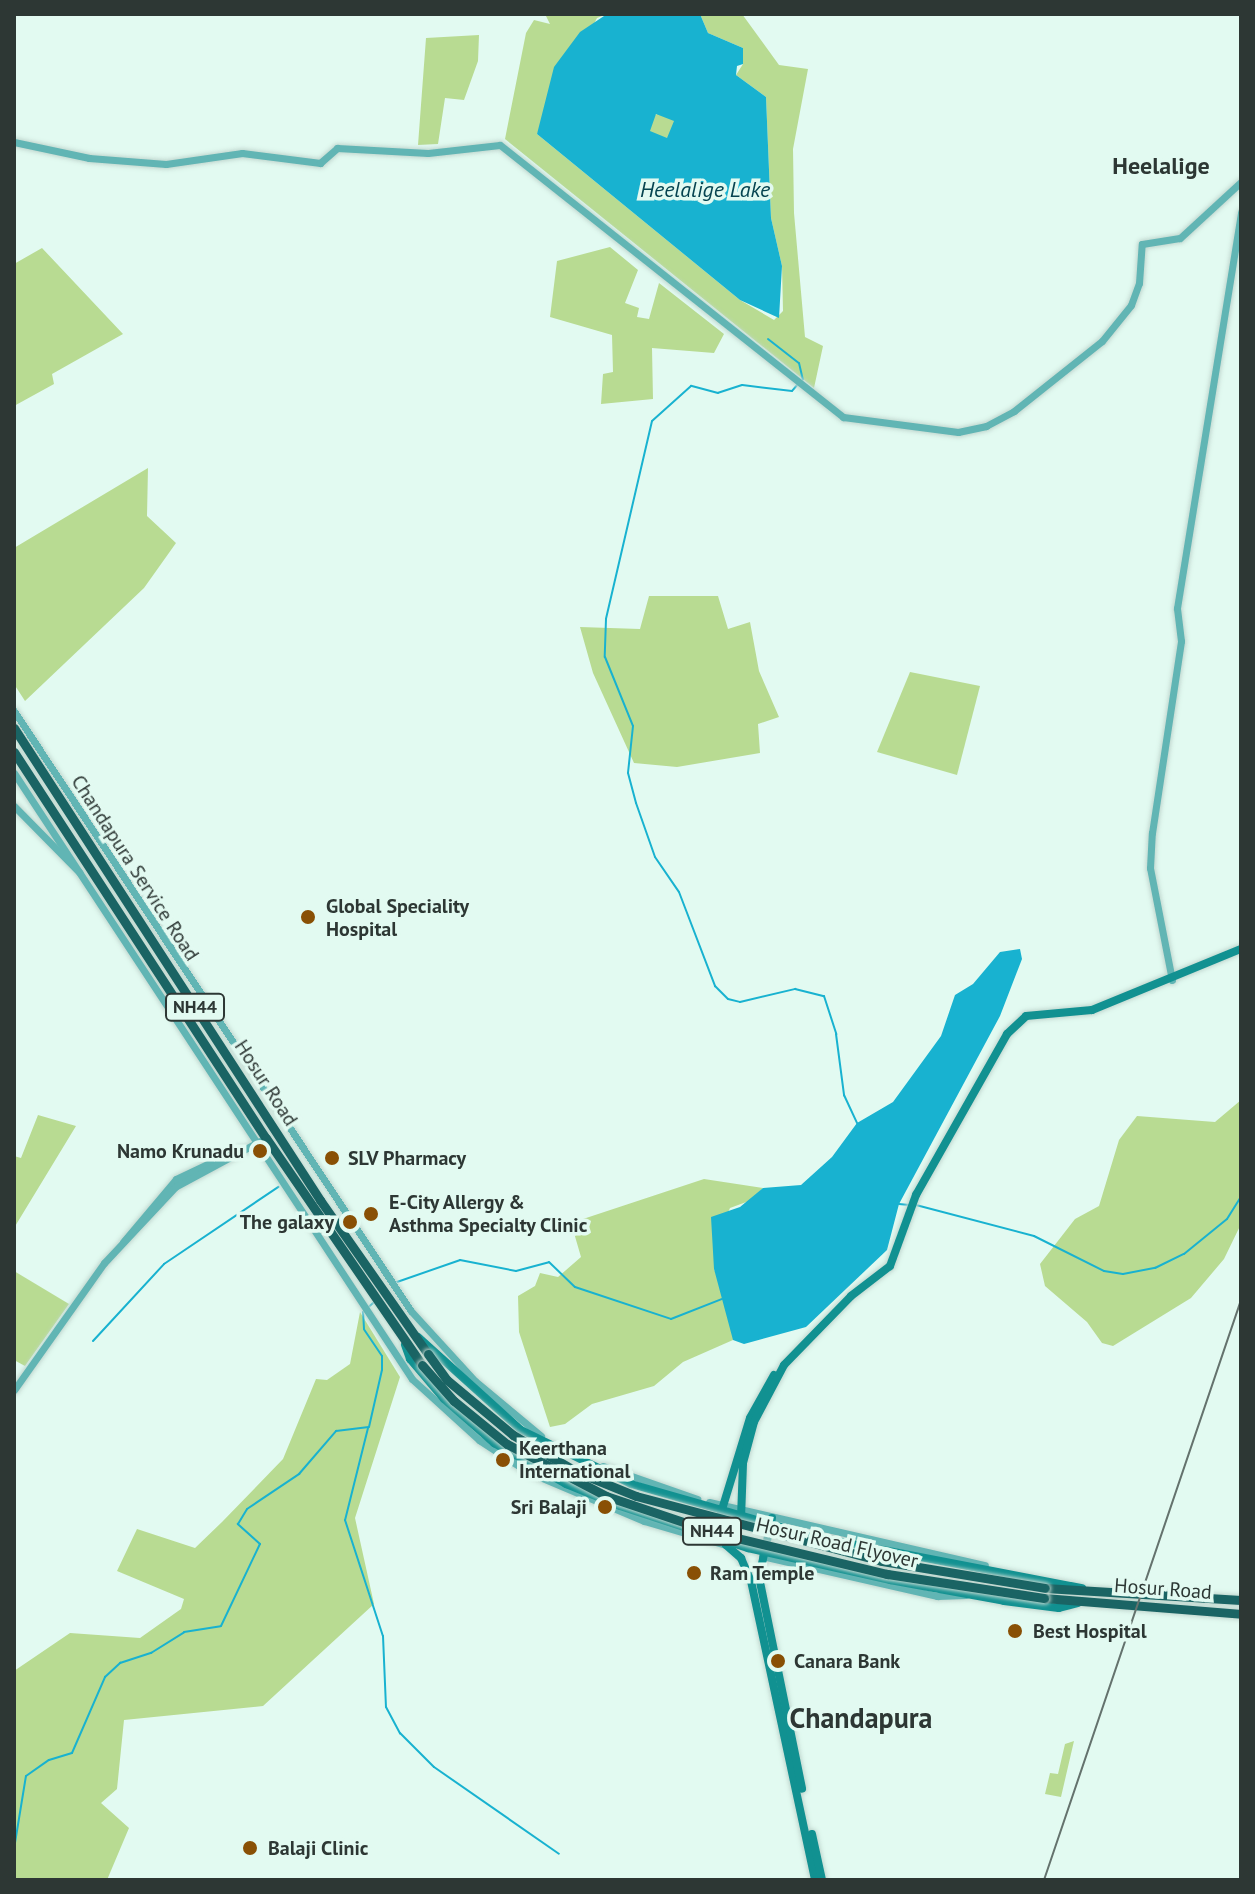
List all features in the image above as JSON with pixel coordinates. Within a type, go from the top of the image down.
[{"type":"highway","name":"Hosur Road","points":[[14,728],[414,1335]]},
{"type":"highway","name":"Hosur Road","points":[[14,752],[365,1298],[376,1302],[405,1342]]},
{"type":"highway","name":"Hosur Road Flyover","points":[[414,1335],[447,1380],[513,1435],[624,1491],[703,1517],[882,1561],[1082,1602]]},
{"type":"highway","name":"Hosur Road Flyover","points":[[405,1342],[462,1409],[507,1444],[606,1496],[716,1533],[887,1574],[1045,1593],[1087,1590]]},
{"type":"highway","name":"Hosur Road","points":[[1087,1590],[1241,1600]]},
{"type":"highway","name":"Hosur Road","points":[[1082,1602],[1241,1614]]},
{"type":"main road","points":[[815,1880],[751,1581],[741,1558],[726,1543],[722,1509],[750,1418],[784,1365],[851,1296],[890,1266],[912,1205],[1007,1034],[1026,1016],[1092,1010],[1172,980],[1241,949]]},
{"type":"main road","points":[[414,1335],[521,1430],[598,1471],[819,1538],[1087,1590]]},
{"type":"main road","points":[[405,1342],[410,1359],[444,1399],[494,1443],[529,1469],[589,1494],[763,1554],[966,1595],[1059,1608],[1082,1602]]},
{"type":"main road","points":[[740,1514],[754,1422],[784,1365]]},
{"type":"main road","points":[[589,1494],[598,1471]]},
{"type":"main road","points":[[771,1521],[759,1577],[822,1880]]},
{"type":"main road","points":[[813,1562],[819,1538]]},
{"type":"street","points":[[14,142],[89,158],[166,164],[242,153],[320,163],[337,148],[428,153],[500,145],[843,417],[958,432],[986,426],[1014,411],[1102,341],[1131,305],[1139,283],[1142,244],[1180,238],[1241,182]]},
{"type":"street","points":[[1172,980],[1150,868],[1152,833],[1181,641],[1177,608],[1217,343],[1241,212]]},
{"type":"street","name":"Chandapura Service Road","points":[[14,711],[396,1290],[449,1354],[527,1427],[607,1468],[722,1509]]},
{"type":"street","points":[[14,1390],[123,1242],[181,1182],[261,1140],[16,776]]},
{"type":"street","points":[[14,806],[81,872]]},
{"type":"street","points":[[365,1298],[412,1379],[479,1440],[529,1469],[644,1521],[726,1543]]},
{"type":"street","points":[[771,1521],[991,1567],[1001,1575]]},
{"type":"street","points":[[763,1554],[937,1596],[966,1595]]},
{"type":"green space","points":[[545,14],[607,14],[597,18],[537,134],[740,300],[774,320],[783,311],[782,266],[771,218],[766,97],[736,75],[743,64],[743,48],[708,33],[700,14],[742,14],[779,65],[808,69],[793,149],[794,213],[805,337],[823,346],[814,388],[505,139],[526,33],[534,20],[550,24]]},
{"type":"green space","points":[[479,35],[478,61],[464,100],[445,98],[438,144],[418,145],[426,38]]},
{"type":"green space","points":[[662,113],[671,117],[675,126],[671,135],[662,139],[653,135],[649,126],[653,117]]},
{"type":"green space","points":[[610,247],[638,270],[625,303],[639,308],[637,317],[649,319],[659,283],[724,334],[714,353],[652,348],[653,399],[601,404],[603,374],[613,372],[612,335],[550,317],[557,261]]},
{"type":"green space","points":[[42,248],[123,334],[52,374],[54,384],[14,406],[14,264]]},
{"type":"green space","points":[[148,468],[147,516],[176,543],[144,588],[25,701],[14,684],[14,548]]},
{"type":"green space","points":[[649,596],[718,596],[728,629],[750,622],[759,671],[779,717],[758,724],[760,753],[677,767],[634,763],[593,673],[580,627],[640,629]]},
{"type":"green space","points":[[910,672],[980,686],[957,775],[877,752]]},
{"type":"green space","points":[[1241,1100],[1241,1224],[1224,1259],[1191,1298],[1113,1346],[1102,1343],[1087,1322],[1045,1286],[1040,1264],[1075,1219],[1099,1206],[1119,1140],[1137,1116],[1215,1122]]},
{"type":"green space","points":[[38,1115],[76,1126],[14,1228],[14,1156],[21,1158]]},
{"type":"green space","points":[[704,1179],[763,1188],[749,1201],[730,1208],[716,1238],[714,1269],[734,1318],[733,1340],[683,1362],[654,1386],[592,1404],[565,1424],[550,1427],[519,1332],[518,1296],[535,1286],[540,1273],[558,1277],[581,1257],[574,1233],[580,1220]]},
{"type":"green space","points":[[14,1271],[69,1304],[25,1366],[14,1360]]},
{"type":"green space","points":[[360,1312],[400,1377],[355,1518],[374,1604],[263,1706],[124,1720],[117,1789],[101,1803],[129,1828],[107,1880],[14,1880],[14,1671],[70,1633],[140,1638],[181,1609],[184,1599],[117,1571],[137,1529],[195,1548],[222,1522],[283,1459],[316,1379],[327,1380],[350,1364]]},
{"type":"green space","points":[[1074,1741],[1061,1797],[1045,1794],[1050,1773],[1058,1774],[1065,1744]]},
{"type":"water","name":"Heelalige Lake","points":[[607,14],[700,14],[708,33],[743,48],[743,64],[737,66],[736,75],[766,97],[771,218],[782,266],[779,318],[740,300],[537,134],[554,67],[580,32]],"holes":[[[656,114],[674,121],[667,138],[650,131]]]},
{"type":"water","points":[[1020,949],[1022,959],[1000,1016],[899,1204],[887,1250],[806,1327],[744,1344],[733,1340],[714,1269],[711,1217],[740,1207],[763,1188],[801,1185],[832,1157],[857,1123],[893,1102],[941,1036],[955,995],[973,984],[1000,952]]},
{"type":"waterway","points":[[768,339],[799,363],[803,380]]},
{"type":"waterway","points":[[798,384],[792,391],[742,385],[718,393],[691,386],[652,421],[606,619],[605,657],[633,726],[628,773],[636,803],[655,857],[679,892],[715,986],[728,999],[740,1002],[795,989],[824,996],[836,1034],[844,1095],[857,1123]]},
{"type":"waterway","points":[[93,1341],[164,1264],[278,1187]]},
{"type":"waterway","points":[[916,1205],[1034,1236],[1104,1271],[1123,1274],[1155,1268],[1184,1254],[1227,1219],[1241,1197]]},
{"type":"waterway","points":[[899,1204],[909,1205]]},
{"type":"waterway","points":[[397,1282],[460,1260],[516,1271],[549,1262],[575,1287],[671,1319],[722,1299]]},
{"type":"waterway","points":[[14,1849],[26,1776],[49,1760],[72,1753],[105,1677],[120,1663],[151,1653],[184,1632],[221,1626],[260,1544],[238,1524],[247,1509],[299,1474],[336,1431],[369,1427],[382,1370],[382,1356],[364,1329],[363,1312],[374,1302]]},
{"type":"waterway","points":[[368,1428],[345,1520],[383,1636],[386,1707],[400,1733],[434,1767],[559,1854]]},
{"type":"railway","points":[[1044,1880],[1241,1300]]},
{"type":"place","name":"Global Speciality Hospital","points":[[308,917]]},
{"type":"place","name":"Namo Krunadu","points":[[260,1151]]},
{"type":"place","name":"SLV Pharmacy","points":[[332,1158]]},
{"type":"place","name":"E-City Allergy & Asthma Specialty Clinic","points":[[371,1214]]},
{"type":"place","name":"The galaxy","points":[[350,1222]]},
{"type":"place","name":"Keerthana International","points":[[503,1460]]},
{"type":"place","name":"Sri Balaji","points":[[605,1507]]},
{"type":"place","name":"Ram Temple","points":[[694,1573]]},
{"type":"place","name":"Best Hospital","points":[[1015,1631]]},
{"type":"place","name":"Canara Bank","points":[[778,1661]]},
{"type":"place","name":"Balaji Clinic","points":[[250,1848]]},
{"type":"district","name":"Heelalige","points":[[1161,166]]},
{"type":"district","name":"Chandapura","points":[[861,1718]]}]
